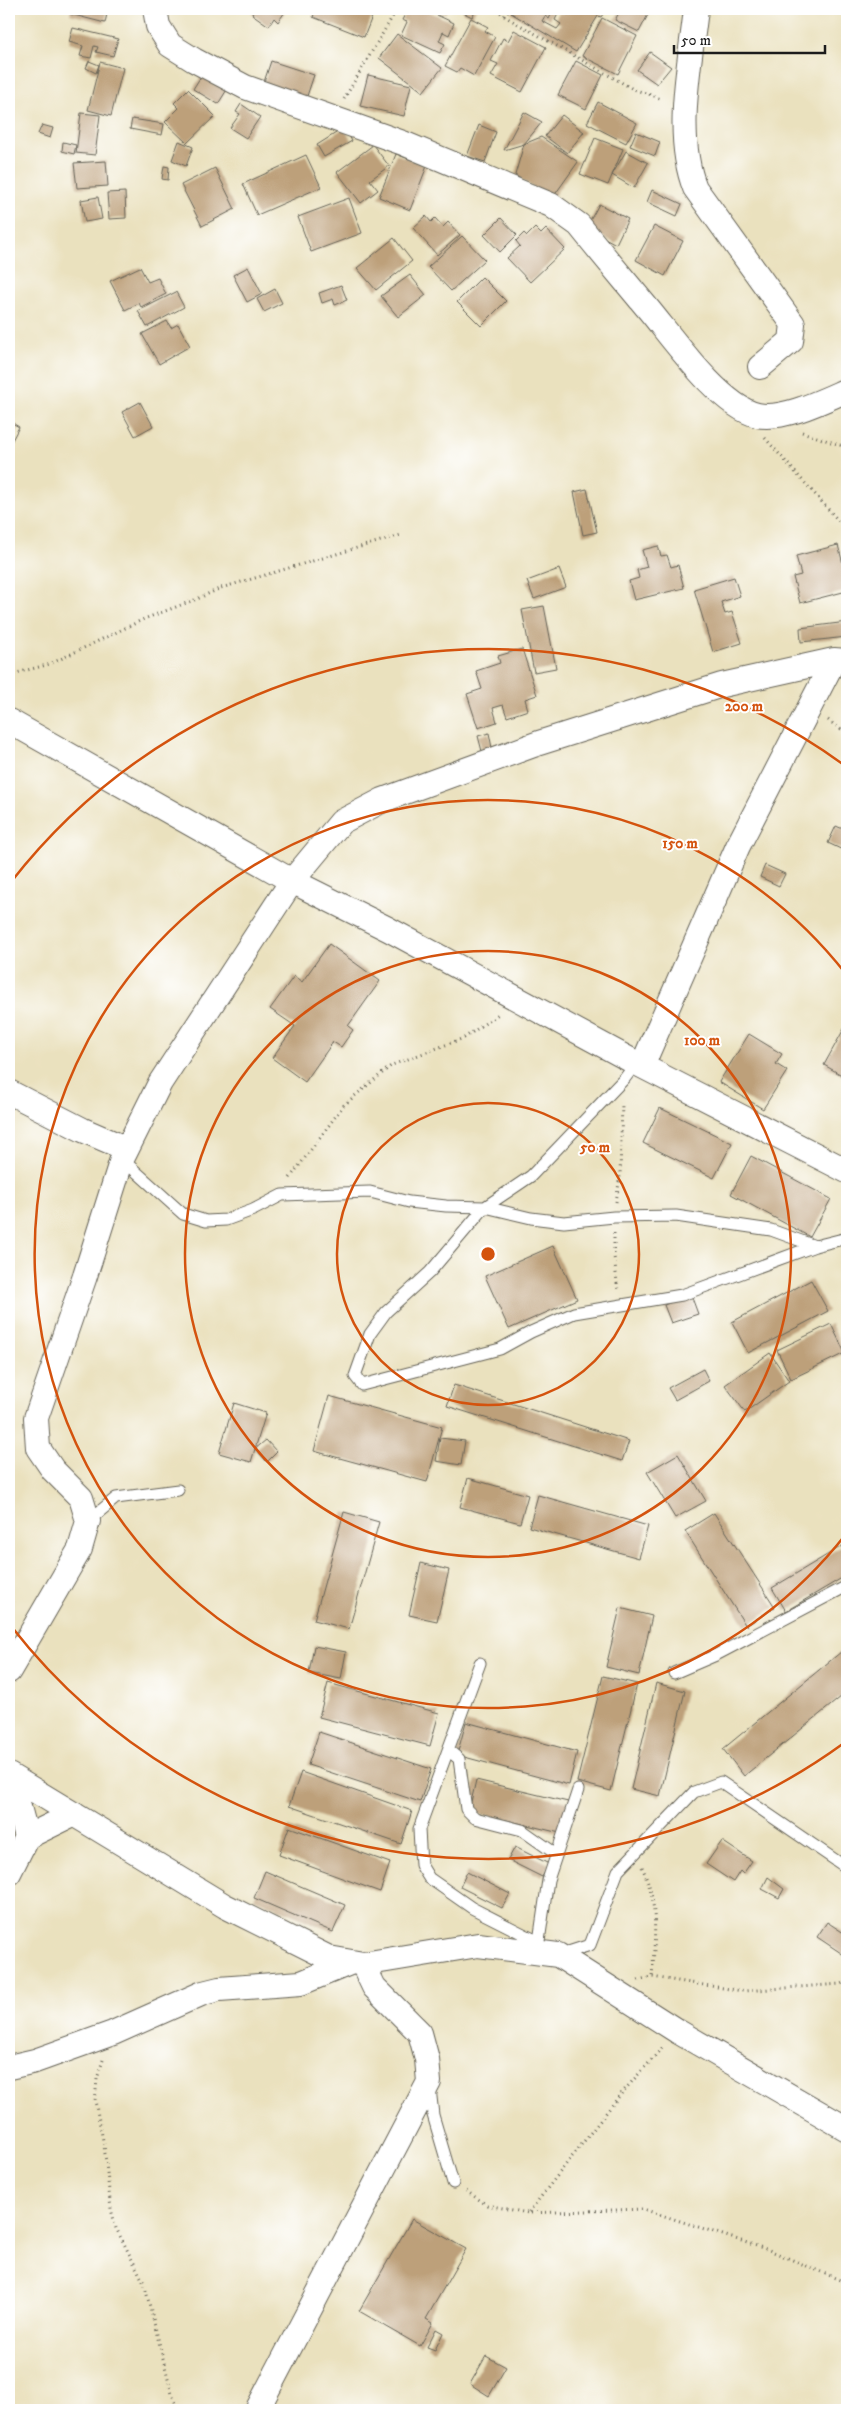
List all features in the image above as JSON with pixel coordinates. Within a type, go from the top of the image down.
[{"type":"street","points":[[155,9],[158,26],[170,45],[194,60],[245,86],[333,116],[481,174],[551,205],[564,213],[579,225],[700,371],[739,407],[758,416],[786,414],[803,409],[847,390]]},
{"type":"street","points":[[696,9],[685,106],[688,170],[695,188],[793,324],[791,342],[760,367]]},
{"type":"street","points":[[9,1671],[80,1549],[88,1521],[81,1498],[53,1470],[38,1448],[36,1418],[125,1154],[160,1083],[292,881],[341,822],[383,800],[538,743],[722,685],[840,660]]},
{"type":"street","points":[[634,1069],[738,846],[840,660]]},
{"type":"street","points":[[9,721],[292,881],[388,929],[518,1000],[634,1069],[847,1171]]},
{"type":"street","points":[[9,1092],[125,1154]]},
{"type":"street","points":[[10,1776],[225,1906],[329,1958],[356,1964],[374,1987],[420,2033],[427,2059],[429,2082],[258,2410]]},
{"type":"street","points":[[10,1776],[27,1837]]},
{"type":"street","points":[[9,1873],[27,1837],[74,1814]]},
{"type":"street","points":[[9,2067],[35,2061],[113,2033],[203,1993],[219,1989],[301,1983],[356,1964],[478,1945],[545,1950],[607,1986],[677,2031],[847,2129]]},
{"type":"lane","points":[[634,1069],[530,1176],[485,1206],[430,1272],[386,1312],[370,1334],[355,1376],[362,1385],[500,1349],[531,1332],[574,1313],[620,1307],[682,1295],[815,1246],[847,1238]]},
{"type":"lane","points":[[125,1154],[183,1214],[206,1221],[226,1220],[282,1195],[370,1192],[409,1202],[446,1206],[485,1206],[531,1218],[564,1222],[614,1217],[676,1216],[771,1230],[815,1246]]},
{"type":"lane","points":[[88,1521],[116,1498],[178,1490]]},
{"type":"lane","points":[[674,1673],[716,1655],[847,1586]]},
{"type":"lane","points":[[480,1663],[419,1829],[421,1865],[429,1878],[472,1908],[545,1950],[590,1945],[618,1871],[694,1792],[721,1782],[847,1868]]},
{"type":"lane","points":[[448,1750],[459,1759],[466,1808],[475,1818],[522,1830],[556,1854]]},
{"type":"lane","points":[[545,1950],[548,1880],[578,1790]]},
{"type":"lane","points":[[429,2082],[433,2115],[453,2183]]},
{"type":"path","points":[[333,116],[396,9]]},
{"type":"path","points":[[497,9],[504,16],[633,89],[685,106]]},
{"type":"path","points":[[504,16],[509,9]]},
{"type":"path","points":[[762,435],[844,527]]},
{"type":"path","points":[[9,675],[50,664],[144,619],[222,588],[401,535]]},
{"type":"path","points":[[288,1180],[295,1174],[344,1105],[392,1065],[464,1038],[518,1000]]},
{"type":"path","points":[[620,1307],[614,1256],[614,1217],[634,1069]]},
{"type":"path","points":[[635,1854],[649,1884],[655,1911],[652,1977]]},
{"type":"path","points":[[607,1986],[652,1977],[743,1991],[841,1984],[847,1981]]},
{"type":"path","points":[[528,2213],[620,2095],[677,2031]]},
{"type":"path","points":[[113,2033],[97,2079],[95,2102],[104,2145],[111,2209],[116,2228],[144,2283],[172,2394],[178,2410]]},
{"type":"path","points":[[453,2183],[487,2205],[528,2213],[643,2209],[769,2250],[847,2282]]},
{"type":"building","points":[[71,9],[108,9],[105,23],[70,14]]},
{"type":"building","points":[[252,9],[287,9],[278,22],[274,18],[269,26],[252,14],[254,10]]},
{"type":"building","points":[[316,9],[375,9],[364,37],[313,17]]},
{"type":"building","points":[[408,9],[424,9],[454,23],[449,35],[443,32],[439,41],[445,44],[440,53],[401,35],[407,22],[402,20]]},
{"type":"building","points":[[435,9],[447,9],[445,14]]},
{"type":"building","points":[[464,9],[476,9],[472,17],[462,12]]},
{"type":"building","points":[[514,9],[554,9],[549,19],[545,16],[542,21],[557,29],[561,24],[555,20],[559,12],[562,14],[565,9],[600,9],[605,11],[601,17],[598,16],[576,52],[511,13]]},
{"type":"building","points":[[621,9],[651,9],[639,32],[615,20]]},
{"type":"building","points":[[471,18],[488,27],[485,31],[495,37],[474,76],[460,68],[457,72],[445,66]]},
{"type":"building","points":[[602,18],[637,36],[618,74],[582,56]]},
{"type":"building","points":[[73,28],[118,39],[113,56],[96,52],[98,47],[94,46],[91,58],[80,56],[83,46],[69,42]]},
{"type":"building","points":[[514,30],[546,47],[522,92],[491,76],[498,64],[491,61],[503,38],[508,41]]},
{"type":"building","points":[[397,34],[442,68],[423,92],[379,58]]},
{"type":"building","points":[[650,52],[671,67],[657,84],[637,70]]},
{"type":"building","points":[[89,61],[99,65],[96,73],[86,68]]},
{"type":"building","points":[[271,61],[314,75],[306,99],[263,85]]},
{"type":"building","points":[[576,61],[603,75],[586,109],[558,95]]},
{"type":"building","points":[[100,62],[123,68],[111,116],[88,110]]},
{"type":"building","points":[[203,73],[228,88],[218,104],[193,89]]},
{"type":"building","points":[[368,75],[411,85],[404,116],[360,106]]},
{"type":"building","points":[[188,89],[215,116],[187,143],[165,122],[179,108],[174,103]]},
{"type":"building","points":[[598,102],[637,123],[626,143],[587,123]]},
{"type":"building","points":[[241,104],[260,117],[246,138],[230,128],[240,114],[236,112]]},
{"type":"building","points":[[524,112],[542,122],[524,144],[504,150]]},
{"type":"building","points":[[81,113],[100,115],[95,155],[76,153]]},
{"type":"building","points":[[562,115],[584,132],[567,153],[545,136]]},
{"type":"building","points":[[132,119],[164,124],[162,135],[130,129]]},
{"type":"building","points":[[42,125],[53,128],[50,138],[38,134]]},
{"type":"building","points":[[479,125],[496,132],[485,162],[467,156]]},
{"type":"building","points":[[344,128],[352,141],[324,157],[317,145]]},
{"type":"building","points":[[636,132],[660,142],[655,156],[630,146]]},
{"type":"building","points":[[541,137],[578,162],[551,200],[515,175],[524,144]]},
{"type":"building","points":[[595,138],[623,149],[608,185],[580,174]]},
{"type":"building","points":[[179,141],[193,147],[186,166],[172,160]]},
{"type":"building","points":[[63,142],[76,145],[74,154],[62,151]]},
{"type":"building","points":[[373,145],[389,166],[370,180],[378,190],[361,203],[337,172]]},
{"type":"building","points":[[626,151],[648,163],[634,188],[612,175]]},
{"type":"building","points":[[396,154],[427,166],[410,210],[379,197]]},
{"type":"building","points":[[306,155],[321,187],[257,215],[243,184]]},
{"type":"building","points":[[106,161],[108,186],[77,188],[74,163]]},
{"type":"building","points":[[164,166],[169,167],[168,180],[162,179]]},
{"type":"building","points":[[215,168],[235,209],[202,226],[181,185]]},
{"type":"building","points":[[652,190],[682,204],[677,216],[647,202]]},
{"type":"building","points":[[125,192],[126,218],[109,219],[107,193]]},
{"type":"building","points":[[98,197],[102,219],[85,222],[81,200]]},
{"type":"building","points":[[349,198],[362,233],[311,252],[298,217]]},
{"type":"building","points":[[599,204],[628,219],[616,244],[586,228]]},
{"type":"building","points":[[426,216],[431,222],[435,218],[443,227],[448,222],[460,235],[437,255],[413,228]]},
{"type":"building","points":[[501,218],[517,235],[500,252],[484,235]]},
{"type":"building","points":[[654,226],[683,241],[665,276],[636,260]]},
{"type":"building","points":[[535,228],[541,234],[546,229],[565,249],[530,282],[507,258],[520,246],[516,241],[524,233],[527,236]]},
{"type":"building","points":[[462,236],[485,260],[451,291],[428,267]]},
{"type":"building","points":[[394,238],[412,261],[376,290],[357,268]]},
{"type":"building","points":[[140,267],[148,282],[158,278],[166,294],[141,307],[139,303],[125,310],[110,281]]},
{"type":"building","points":[[248,267],[262,294],[247,302],[233,275]]},
{"type":"building","points":[[410,275],[426,295],[398,317],[381,296]]},
{"type":"building","points":[[482,277],[506,301],[481,326],[457,302]]},
{"type":"building","points":[[341,285],[347,300],[335,305],[333,299],[322,303],[319,293]]},
{"type":"building","points":[[275,289],[282,303],[264,312],[257,299]]},
{"type":"building","points":[[176,292],[184,307],[147,327],[138,311]]},
{"type":"building","points":[[167,321],[171,328],[178,324],[190,346],[159,364],[142,334]]},
{"type":"building","points":[[140,402],[153,426],[135,436],[122,412]]},
{"type":"building","points":[[9,421],[19,427],[9,446]]},
{"type":"building","points":[[587,489],[597,532],[583,535],[574,492]]},
{"type":"building","points":[[838,545],[847,579],[847,591],[800,603],[793,577],[801,575],[796,556]]},
{"type":"building","points":[[658,546],[661,556],[667,555],[671,567],[678,565],[684,588],[634,600],[629,581],[639,578],[637,570],[647,567],[642,550]]},
{"type":"building","points":[[559,569],[566,587],[534,599],[527,581]]},
{"type":"building","points":[[734,577],[740,596],[721,602],[725,614],[732,612],[742,643],[713,652],[694,589]]},
{"type":"building","points":[[544,606],[556,668],[534,672],[522,610]]},
{"type":"building","points":[[847,622],[847,637],[801,642],[800,628]]},
{"type":"building","points":[[522,649],[537,695],[525,699],[528,710],[507,717],[503,705],[493,708],[497,722],[478,728],[467,694],[482,689],[476,671],[500,663],[498,656]]},
{"type":"building","points":[[489,733],[493,753],[483,755],[478,736]]},
{"type":"building","points":[[847,820],[847,852],[828,843],[836,826],[843,829]]},
{"type":"building","points":[[765,865],[785,874],[779,886],[760,877]]},
{"type":"building","points":[[329,944],[380,981],[348,1026],[353,1030],[341,1047],[333,1042],[305,1082],[272,1058],[295,1026],[270,1009],[294,976],[302,982]]},
{"type":"building","points":[[845,1027],[847,1028],[847,1078],[824,1065]]},
{"type":"building","points":[[749,1034],[782,1054],[776,1064],[787,1071],[763,1109],[719,1082]]},
{"type":"building","points":[[660,1108],[732,1143],[714,1178],[643,1143]]},
{"type":"building","points":[[751,1156],[831,1199],[810,1237],[731,1194]]},
{"type":"building","points":[[553,1246],[577,1299],[509,1329],[485,1276]]},
{"type":"building","points":[[811,1280],[828,1311],[748,1353],[732,1322]]},
{"type":"building","points":[[691,1295],[698,1314],[671,1323],[664,1305]]},
{"type":"building","points":[[831,1324],[845,1353],[791,1379],[777,1350]]},
{"type":"building","points":[[770,1353],[789,1381],[745,1412],[725,1385]]},
{"type":"building","points":[[703,1369],[709,1381],[675,1400],[668,1388]]},
{"type":"building","points":[[454,1385],[629,1441],[622,1461],[447,1406]]},
{"type":"building","points":[[329,1396],[442,1427],[427,1482],[314,1451]]},
{"type":"building","points":[[234,1403],[266,1413],[251,1462],[219,1453]]},
{"type":"building","points":[[440,1438],[465,1441],[461,1465],[436,1461]]},
{"type":"building","points":[[266,1440],[277,1452],[267,1462],[255,1449]]},
{"type":"building","points":[[678,1454],[706,1501],[675,1518],[647,1472]]},
{"type":"building","points":[[468,1478],[528,1495],[520,1523],[460,1507]]},
{"type":"building","points":[[538,1495],[648,1526],[639,1558],[529,1527]]},
{"type":"building","points":[[344,1512],[379,1522],[349,1629],[314,1620]]},
{"type":"building","points":[[714,1513],[775,1607],[746,1626],[685,1531]]},
{"type":"building","points":[[847,1543],[847,1575],[786,1611],[772,1588]]},
{"type":"building","points":[[421,1563],[449,1570],[437,1621],[409,1615]]},
{"type":"building","points":[[620,1608],[652,1616],[639,1675],[606,1667]]},
{"type":"building","points":[[314,1646],[346,1652],[341,1679],[309,1673]]},
{"type":"building","points":[[847,1647],[847,1692],[744,1776],[723,1749]]},
{"type":"building","points":[[603,1676],[637,1684],[611,1791],[577,1782]]},
{"type":"building","points":[[328,1683],[439,1713],[430,1746],[319,1717]]},
{"type":"building","points":[[656,1683],[685,1691],[660,1796],[631,1789]]},
{"type":"building","points":[[466,1722],[577,1752],[569,1785],[457,1755]]},
{"type":"building","points":[[319,1732],[431,1769],[420,1802],[308,1765]]},
{"type":"building","points":[[301,1772],[412,1811],[401,1844],[289,1806]]},
{"type":"building","points":[[476,1780],[568,1802],[560,1833],[469,1811]]},
{"type":"building","points":[[289,1827],[390,1863],[380,1892],[279,1855]]},
{"type":"building","points":[[722,1841],[752,1861],[743,1874],[740,1871],[733,1882],[706,1864]]},
{"type":"building","points":[[515,1847],[549,1864],[542,1877],[508,1860]]},
{"type":"building","points":[[265,1871],[345,1905],[333,1932],[254,1898]]},
{"type":"building","points":[[467,1872],[510,1894],[502,1908],[460,1887]]},
{"type":"building","points":[[768,1877],[784,1889],[779,1898],[762,1889]]},
{"type":"building","points":[[827,1922],[847,1935],[847,1957],[817,1937]]},
{"type":"building","points":[[412,2219],[466,2249],[426,2319],[433,2323],[420,2346],[359,2311]]},
{"type":"building","points":[[436,2329],[443,2333],[435,2350],[427,2347]]},
{"type":"building","points":[[486,2356],[506,2367],[489,2396],[470,2384]]}]
